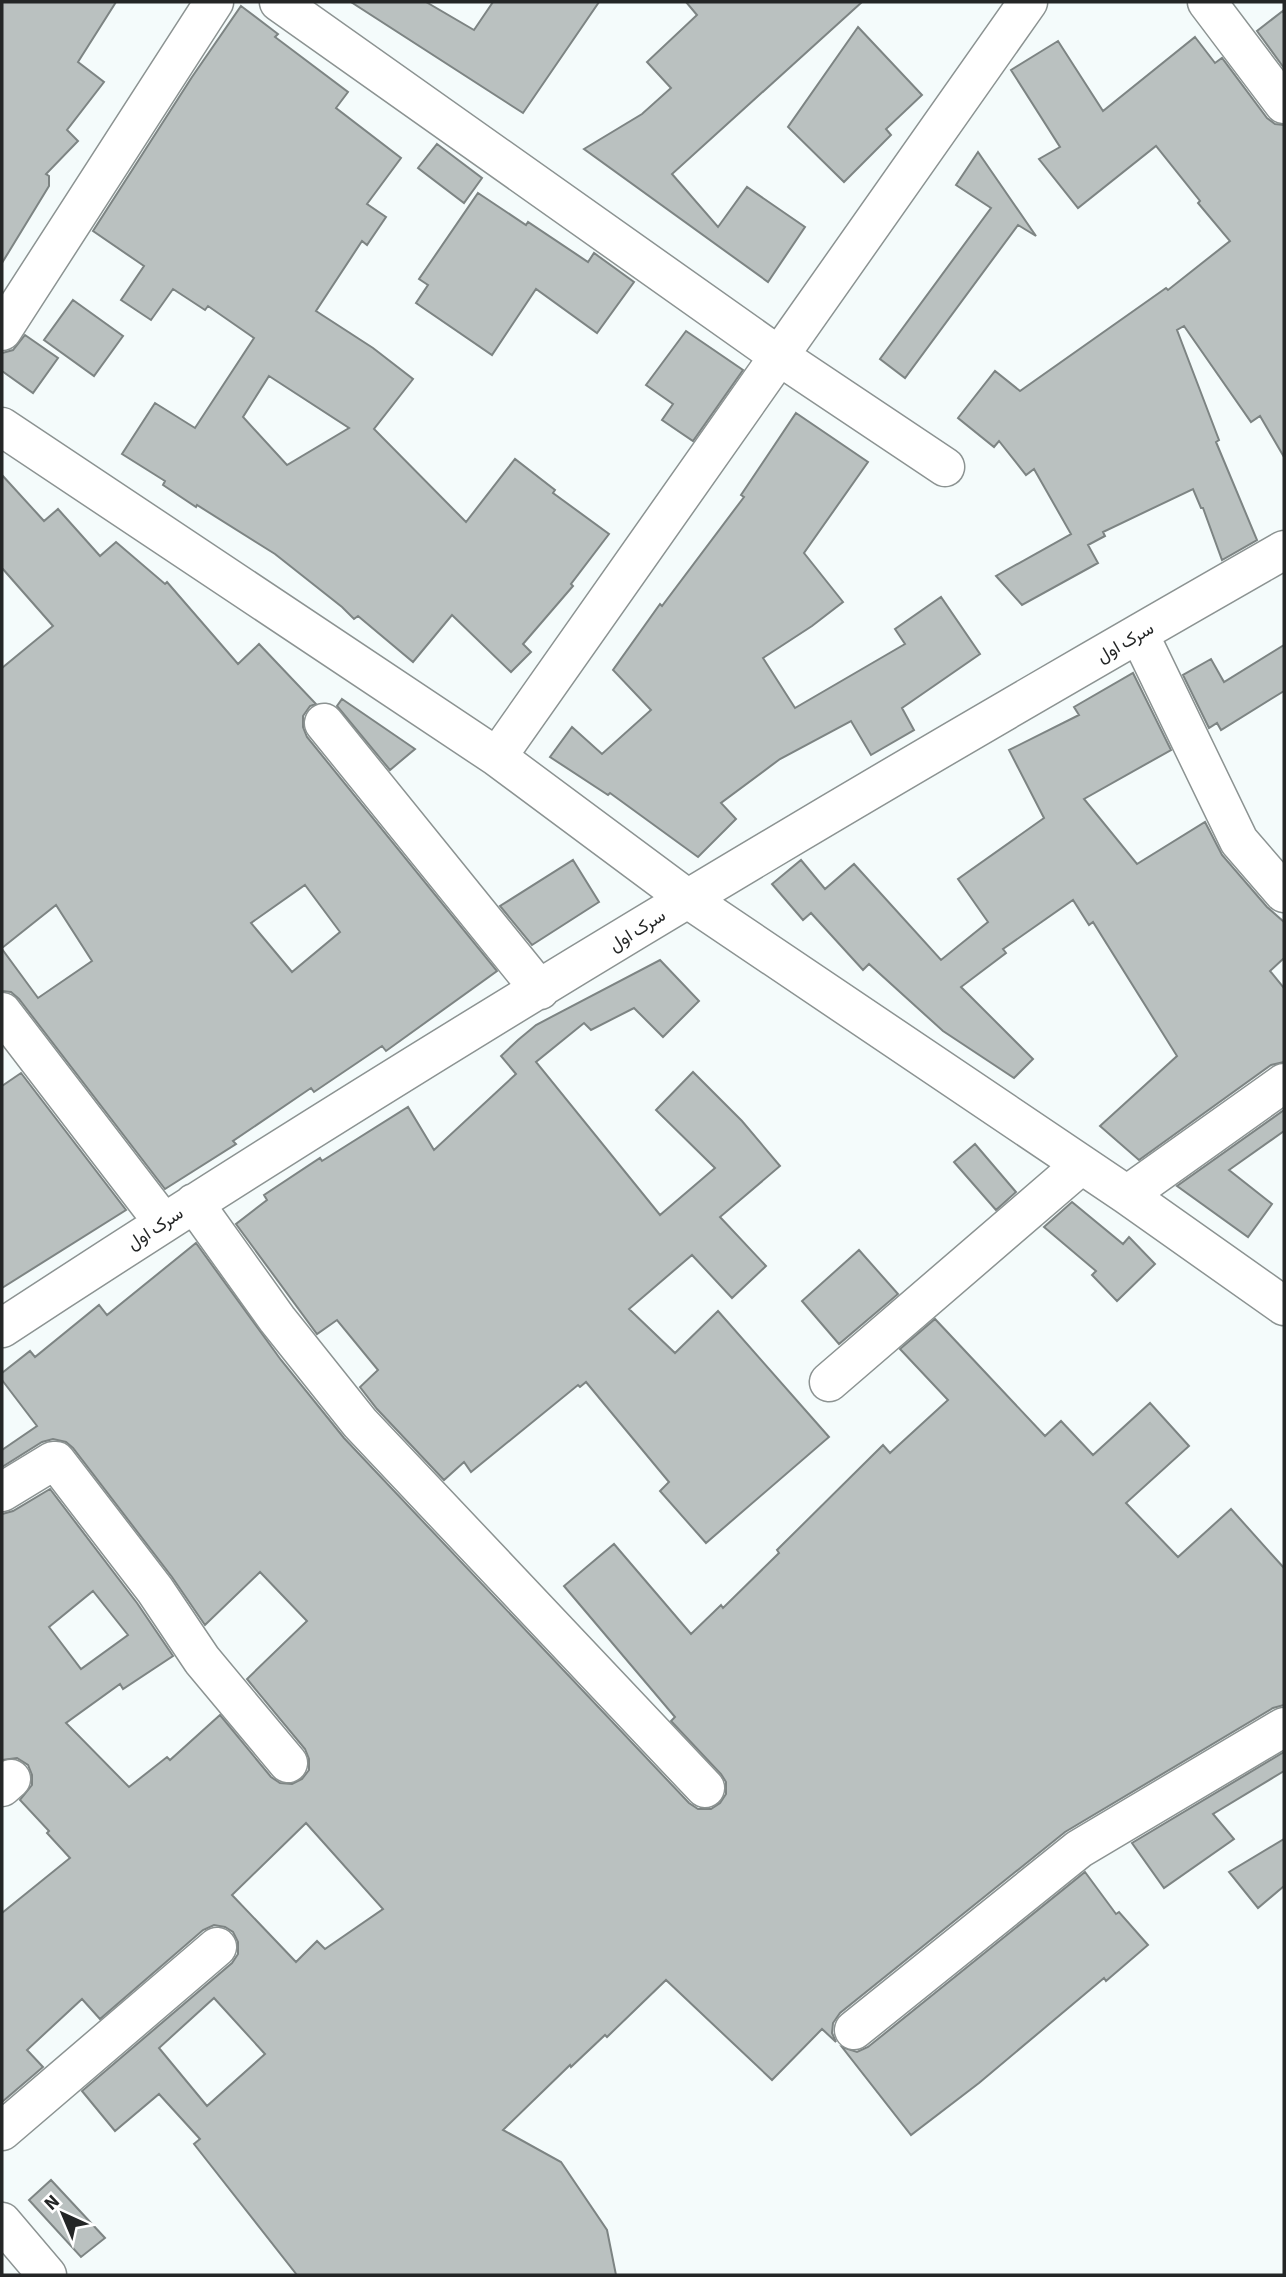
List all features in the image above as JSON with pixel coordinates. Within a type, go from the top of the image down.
[{"type":"street","points":[[2,331],[214,2]]},
{"type":"street","points":[[278,2],[779,356],[945,467]]},
{"type":"street","points":[[497,757],[1028,2]]},
{"type":"street","points":[[1207,2],[1284,104]]},
{"type":"street","points":[[2,427],[497,757],[688,899],[1127,1195],[1284,1306]]},
{"type":"street","name":"سرک اول","points":[[2,1328],[179,1212],[688,899],[1284,550]]},
{"type":"street","points":[[1139,634],[1238,841],[1284,893]]},
{"type":"street","points":[[324,723],[540,990]]},
{"type":"street","points":[[2,1012],[277,1320],[360,1423],[705,1788]]},
{"type":"street","points":[[1127,1195],[1284,1083]]},
{"type":"street","points":[[829,1382],[1081,1165]]},
{"type":"street","points":[[2,1492],[56,1461],[155,1590],[202,1660],[288,1763]]},
{"type":"street","points":[[854,2030],[1079,1849],[1284,1727]]},
{"type":"street","points":[[2,2131],[217,1947]]},
{"type":"street","points":[[2,2222],[47,2275]]},
{"type":"building","points":[[2,2],[116,2],[78,62],[104,82],[67,130],[78,141],[46,174],[49,176],[49,186],[2,263]]},
{"type":"building","points":[[351,2],[426,2],[474,30],[493,2],[599,2],[523,113]]},
{"type":"building","points":[[686,2],[862,2],[672,174],[718,227],[747,187],[805,227],[768,282],[584,149],[642,114],[671,88],[647,62],[697,15]]},
{"type":"building","points":[[241,6],[278,34],[275,37],[348,92],[336,108],[401,158],[367,204],[386,217],[367,245],[362,241],[316,311],[373,348],[413,379],[374,429],[466,522],[515,459],[555,490],[553,493],[609,534],[571,584],[573,586],[523,644],[531,652],[511,672],[452,615],[413,662],[358,616],[354,619],[275,554],[197,505],[196,507],[163,485],[165,481],[122,454],[155,403],[195,428],[254,338],[208,306],[205,310],[173,289],[151,320],[121,300],[144,266],[93,231]],"holes":[[[269,376],[349,428],[287,465],[243,417]]]},
{"type":"building","points":[[1284,10],[1284,68],[1257,31]]},
{"type":"building","points":[[858,27],[922,95],[886,129],[891,135],[844,182],[788,127]]},
{"type":"building","points":[[1195,37],[1215,63],[1222,58],[1267,118],[1275,124],[1284,125],[1284,457],[1260,416],[1251,422],[1184,326],[1177,330],[1219,440],[1216,442],[1257,540],[1222,560],[1193,489],[1103,532],[1105,536],[1088,545],[1098,563],[1022,605],[996,576],[1071,534],[1034,469],[1026,475],[999,441],[994,447],[958,418],[995,371],[1020,391],[1166,288],[1168,290],[1230,241],[1156,146],[1078,208],[1039,159],[1060,147],[1011,70],[1058,41],[1103,111]]},
{"type":"building","points":[[437,144],[482,178],[464,203],[418,168]]},
{"type":"building","points":[[978,152],[1036,236],[1018,225],[905,378],[880,359],[991,208],[956,185]]},
{"type":"building","points":[[478,193],[588,262],[594,253],[634,282],[597,333],[536,289],[492,355],[416,303],[428,285],[419,279]]},
{"type":"building","points":[[73,300],[123,336],[94,376],[44,340]]},
{"type":"building","points":[[686,331],[743,370],[693,441],[662,420],[673,404],[646,385]]},
{"type":"building","points":[[25,335],[58,358],[33,393],[2,371],[2,353],[13,350]]},
{"type":"building","points":[[796,413],[868,462],[804,553],[843,602],[763,658],[795,708],[905,644],[895,629],[941,597],[980,654],[902,708],[914,730],[871,755],[851,721],[780,759],[721,803],[736,819],[698,857],[610,793],[608,795],[550,757],[572,727],[602,754],[651,710],[613,670],[660,604],[662,606],[744,497],[741,495]]},
{"type":"building","points":[[2,475],[44,521],[58,509],[100,556],[116,542],[165,584],[167,582],[238,664],[259,644],[316,704],[310,706],[303,716],[307,737],[497,971],[386,1051],[382,1046],[314,1092],[311,1088],[233,1141],[236,1144],[165,1189],[19,999],[11,992],[2,991],[2,949],[38,998],[92,961],[56,905],[2,948],[2,668],[53,626],[2,568]],"holes":[[[305,885],[340,932],[292,972],[251,923]]]},
{"type":"building","points":[[1284,645],[1284,691],[1221,730],[1217,723],[1209,728],[1183,675],[1211,659],[1224,682]]},
{"type":"building","points":[[1133,673],[1171,750],[1084,799],[1137,864],[1205,822],[1222,855],[1267,907],[1284,922],[1284,958],[1270,971],[1284,988],[1284,1062],[1271,1065],[1139,1160],[1100,1126],[1177,1056],[1093,922],[1089,925],[1073,900],[1003,949],[1006,953],[961,987],[1033,1059],[1014,1078],[943,1031],[869,964],[863,970],[811,913],[803,920],[772,884],[801,860],[825,889],[854,864],[941,960],[988,922],[958,879],[1044,818],[1009,750],[1079,715],[1074,707]]},
{"type":"building","points":[[342,699],[415,749],[390,770],[337,706]]},
{"type":"building","points":[[573,860],[599,902],[532,945],[500,906]]},
{"type":"building","points":[[660,960],[699,1001],[663,1037],[634,1008],[591,1030],[584,1023],[536,1062],[660,1215],[715,1168],[656,1110],[693,1072],[742,1121],[780,1166],[720,1217],[766,1266],[732,1298],[692,1255],[629,1309],[675,1353],[718,1311],[829,1437],[706,1543],[660,1491],[669,1482],[586,1382],[580,1387],[578,1385],[471,1472],[464,1462],[444,1480],[377,1409],[360,1387],[378,1370],[337,1320],[317,1334],[236,1224],[267,1200],[264,1195],[320,1158],[322,1161],[408,1107],[434,1150],[516,1074],[501,1056],[518,1040],[536,1025]]},
{"type":"building","points":[[21,1073],[126,1210],[2,1288],[2,1086]]},
{"type":"building","points":[[1284,1110],[1284,1131],[1229,1170],[1272,1204],[1248,1237],[1177,1186]]},
{"type":"building","points":[[975,1144],[1016,1192],[996,1210],[954,1162]]},
{"type":"building","points":[[1072,1202],[1123,1244],[1129,1237],[1155,1264],[1117,1301],[1092,1275],[1096,1271],[1044,1227]]},
{"type":"building","points":[[196,1243],[281,1360],[344,1438],[689,1803],[698,1809],[711,1809],[720,1803],[726,1794],[726,1782],[671,1721],[675,1717],[564,1586],[614,1544],[691,1634],[721,1605],[723,1608],[779,1553],[777,1550],[883,1445],[890,1453],[948,1400],[900,1349],[935,1319],[1045,1436],[1061,1421],[1093,1455],[1150,1403],[1189,1446],[1126,1503],[1178,1557],[1231,1509],[1284,1568],[1284,1705],[1273,1708],[1065,1832],[840,2013],[833,2023],[832,2033],[836,2042],[822,2029],[772,2080],[666,1980],[607,2037],[605,2035],[571,2067],[570,2065],[503,2130],[561,2162],[607,2230],[616,2275],[297,2275],[194,2144],[200,2139],[159,2094],[115,2131],[82,2091],[232,1963],[238,1954],[238,1942],[233,1932],[225,1927],[214,1925],[203,1930],[100,2019],[82,1999],[27,2050],[43,2067],[2,2102],[2,1913],[70,1858],[20,1800],[32,1785],[28,1765],[17,1758],[2,1760],[2,1514],[13,1511],[50,1489],[137,1603],[173,1656],[123,1689],[120,1684],[66,1723],[129,1787],[167,1757],[170,1760],[220,1715],[271,1777],[280,1783],[292,1784],[302,1779],[309,1770],[305,1749],[247,1679],[307,1621],[260,1572],[205,1625],[172,1577],[66,1442],[53,1439],[42,1442],[2,1467],[2,1450],[37,1426],[2,1380],[2,1373],[30,1351],[35,1357],[99,1305],[107,1315]],"holes":[[[93,1591],[128,1635],[81,1669],[49,1627]],[[306,1823],[383,1909],[325,1949],[317,1941],[296,1962],[232,1895]],[[214,1998],[265,2054],[207,2106],[159,2048]]]},
{"type":"building","points":[[859,1250],[898,1294],[839,1344],[802,1301]]},
{"type":"building","points":[[1284,1752],[1284,1771],[1213,1814],[1234,1839],[1164,1888],[1132,1843]]},
{"type":"building","points":[[1284,1839],[1284,1886],[1258,1908],[1229,1872]]},
{"type":"building","points":[[1085,1872],[1116,1914],[1119,1912],[1148,1945],[911,2135],[842,2047],[857,2052],[868,2047]]},
{"type":"building","points":[[51,2180],[105,2238],[81,2257],[29,2200]]}]
